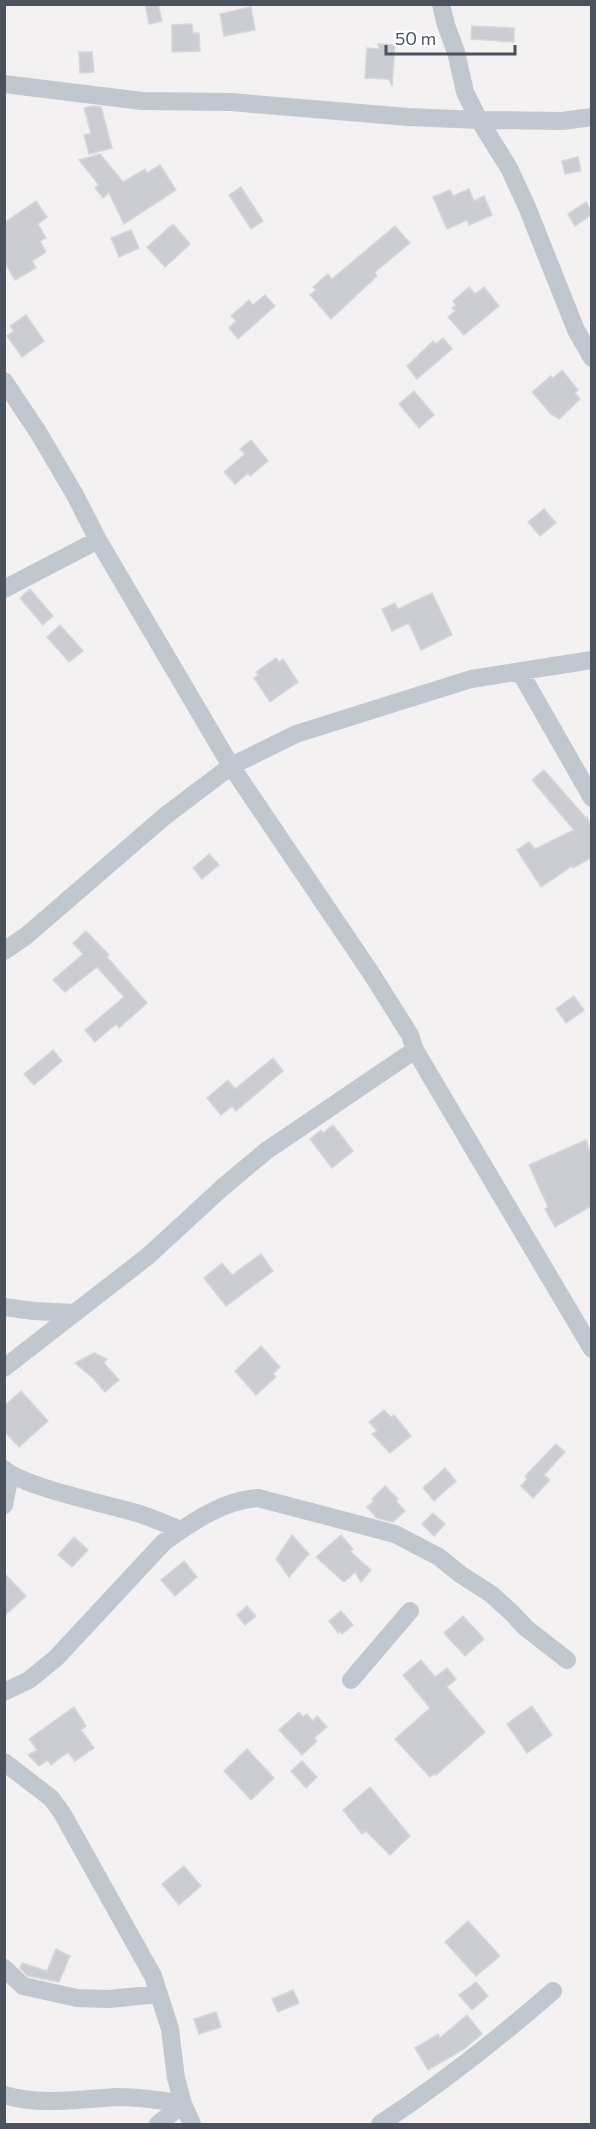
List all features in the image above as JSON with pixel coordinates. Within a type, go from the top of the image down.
[{"type":"street","points":[[441,4],[456,52],[465,92],[509,168],[576,330],[591,358]]},
{"type":"street","points":[[4,84],[142,101],[231,102],[480,120],[562,121],[591,117]]},
{"type":"street","points":[[4,381],[38,432],[98,540],[231,766],[371,973],[410,1035],[415,1050],[591,1350]]},
{"type":"street","points":[[4,589],[98,540]]},
{"type":"street","points":[[4,951],[165,816],[231,766],[296,734],[471,679],[591,660]]},
{"type":"street","points":[[520,672],[591,798]]},
{"type":"street","points":[[4,1368],[148,1256],[266,1151],[415,1050]]},
{"type":"street","points":[[4,1307],[75,1313]]},
{"type":"street","points":[[4,1505],[8,1472],[57,1491],[136,1513],[181,1530]]},
{"type":"street","points":[[4,1692],[29,1680],[56,1658],[165,1542],[181,1530],[225,1506],[242,1499],[258,1498],[394,1534],[439,1557],[490,1594],[533,1634],[567,1660]]},
{"type":"street","points":[[351,1680],[410,1611]]},
{"type":"street","points":[[4,1762],[46,1794],[62,1813],[135,1941],[153,1976],[159,1994],[170,2030],[176,2078],[183,2104],[192,2124]]},
{"type":"street","points":[[4,1968],[23,1986],[77,1998],[109,1999],[159,1994]]},
{"type":"street","points":[[381,2124],[430,2091],[497,2040],[553,1991]]},
{"type":"street","points":[[4,2095],[64,2102],[144,2097],[183,2104]]},
{"type":"street","points":[[159,2124],[183,2104]]},
{"type":"building","points":[[145,4],[158,4],[162,21],[149,24]]},
{"type":"building","points":[[251,7],[255,30],[224,36],[220,14]]},
{"type":"building","points":[[192,24],[193,33],[199,33],[200,51],[172,52],[172,25]]},
{"type":"building","points":[[472,26],[514,28],[514,42],[471,39]]},
{"type":"building","points":[[378,44],[395,45],[392,86],[389,79],[365,78],[367,48],[380,49]]},
{"type":"building","points":[[79,52],[92,52],[94,72],[80,73]]},
{"type":"building","points":[[101,107],[112,148],[89,154],[84,135],[91,133],[84,108]]},
{"type":"building","points":[[100,154],[123,182],[145,169],[147,173],[160,165],[176,190],[124,224],[109,193],[103,198],[95,188],[99,185],[79,160]]},
{"type":"building","points":[[578,157],[581,171],[565,174],[562,161]]},
{"type":"building","points":[[241,187],[263,221],[251,229],[229,195]]},
{"type":"building","points":[[469,189],[474,201],[484,196],[492,215],[469,225],[467,220],[447,229],[433,197],[450,190],[453,196]]},
{"type":"building","points":[[36,201],[47,217],[38,224],[46,238],[40,241],[46,252],[32,261],[36,268],[15,280],[4,261],[4,223]]},
{"type":"building","points":[[586,202],[591,215],[575,226],[568,214]]},
{"type":"building","points":[[173,224],[190,244],[165,267],[147,247]]},
{"type":"building","points":[[395,226],[410,243],[375,272],[377,276],[331,319],[310,295],[316,290],[313,287],[328,274],[332,279]]},
{"type":"building","points":[[131,230],[139,248],[119,257],[111,238]]},
{"type":"building","points":[[469,287],[475,294],[484,287],[499,306],[464,335],[448,317],[455,311],[452,308],[456,305],[453,301]]},
{"type":"building","points":[[265,295],[275,306],[238,339],[229,328],[236,321],[231,316],[249,300],[253,305]]},
{"type":"building","points":[[26,315],[44,341],[22,357],[7,336],[14,331],[10,326]]},
{"type":"building","points":[[443,338],[452,349],[417,379],[407,366],[433,341],[436,344]]},
{"type":"building","points":[[562,370],[578,390],[575,393],[580,399],[559,419],[551,414],[532,392]]},
{"type":"building","points":[[414,391],[434,415],[419,428],[399,404]]},
{"type":"building","points":[[251,440],[268,461],[250,476],[248,473],[235,484],[224,472],[245,454],[240,449]]},
{"type":"building","points":[[544,509],[556,523],[540,536],[528,522]]},
{"type":"building","points":[[30,589],[53,616],[43,625],[20,598]]},
{"type":"building","points":[[432,593],[452,635],[421,650],[409,623],[392,631],[382,609],[395,603],[398,609]]},
{"type":"building","points":[[60,625],[83,651],[69,662],[47,637]]},
{"type":"building","points":[[276,658],[279,662],[283,659],[298,682],[270,702],[254,678],[259,675],[256,672]]},
{"type":"building","points":[[544,770],[587,817],[591,826],[591,858],[573,868],[572,866],[541,887],[517,850],[529,842],[535,849],[574,830],[532,780]]},
{"type":"building","points":[[209,854],[219,865],[202,879],[193,868]]},
{"type":"building","points":[[86,931],[109,955],[107,957],[147,1003],[119,1028],[116,1024],[95,1042],[85,1030],[124,997],[97,967],[65,992],[53,980],[83,954],[73,943]]},
{"type":"building","points":[[574,996],[584,1010],[566,1023],[556,1009]]},
{"type":"building","points":[[53,1050],[62,1061],[34,1085],[24,1074]]},
{"type":"building","points":[[273,1058],[283,1071],[236,1111],[232,1106],[221,1115],[207,1098],[228,1080],[235,1089]]},
{"type":"building","points":[[333,1125],[353,1151],[332,1168],[310,1139],[321,1130],[323,1133]]},
{"type":"building","points":[[586,1140],[591,1154],[591,1206],[555,1227],[545,1209],[548,1207],[529,1165]]},
{"type":"building","points":[[261,1254],[273,1271],[226,1306],[204,1278],[222,1263],[232,1275]]},
{"type":"building","points":[[261,1346],[280,1367],[273,1374],[276,1377],[256,1395],[235,1371]]},
{"type":"building","points":[[94,1353],[107,1359],[104,1363],[119,1380],[105,1392],[75,1363]]},
{"type":"building","points":[[21,1391],[48,1421],[19,1447],[4,1431],[4,1406]]},
{"type":"building","points":[[384,1410],[391,1417],[394,1415],[411,1436],[390,1453],[372,1434],[377,1431],[369,1422]]},
{"type":"building","points":[[556,1444],[565,1452],[544,1475],[550,1480],[533,1498],[521,1486],[527,1479],[525,1476]]},
{"type":"building","points":[[445,1468],[456,1481],[434,1501],[423,1488]]},
{"type":"building","points":[[385,1486],[398,1499],[396,1501],[405,1511],[393,1522],[377,1518],[367,1507]]},
{"type":"building","points":[[433,1513],[445,1524],[434,1536],[422,1524]]},
{"type":"building","points":[[292,1535],[309,1554],[289,1577],[276,1559]]},
{"type":"building","points":[[341,1535],[353,1549],[350,1551],[371,1570],[361,1582],[355,1572],[344,1582],[316,1557]]},
{"type":"building","points":[[74,1537],[88,1550],[72,1567],[58,1555]]},
{"type":"building","points":[[184,1561],[197,1577],[175,1596],[161,1580]]},
{"type":"building","points":[[4,1573],[26,1596],[4,1616]]},
{"type":"building","points":[[247,1606],[256,1616],[245,1625],[237,1615]]},
{"type":"building","points":[[341,1611],[353,1625],[342,1634],[338,1633],[329,1621]]},
{"type":"building","points":[[463,1616],[484,1639],[465,1656],[444,1633]]},
{"type":"building","points":[[421,1660],[435,1677],[447,1668],[456,1679],[447,1687],[485,1732],[436,1775],[430,1777],[395,1739],[430,1708],[403,1675]]},
{"type":"building","points":[[532,1706],[552,1735],[527,1753],[507,1724]]},
{"type":"building","points":[[74,1707],[86,1726],[81,1730],[94,1748],[75,1761],[68,1752],[51,1765],[48,1760],[39,1766],[28,1755],[37,1750],[29,1739]]},
{"type":"building","points":[[299,1712],[303,1717],[307,1714],[313,1721],[317,1716],[327,1727],[314,1738],[317,1741],[302,1755],[279,1730]]},
{"type":"building","points":[[247,1749],[274,1778],[251,1800],[224,1771]]},
{"type":"building","points":[[302,1761],[317,1777],[306,1788],[291,1771]]},
{"type":"building","points":[[370,1787],[410,1836],[390,1855],[366,1831],[362,1834],[343,1810]]},
{"type":"building","points":[[184,1866],[201,1886],[179,1905],[162,1884]]},
{"type":"building","points":[[468,1921],[500,1956],[476,1976],[445,1942]]},
{"type":"building","points":[[56,1949],[70,1956],[59,1982],[28,1976],[20,1968],[22,1963],[47,1971]]},
{"type":"building","points":[[476,1982],[488,1996],[472,2010],[459,1995]]},
{"type":"building","points":[[293,1990],[299,2003],[278,2012],[272,1999]]},
{"type":"building","points":[[216,2012],[221,2027],[199,2034],[194,2019]]},
{"type":"building","points":[[467,2015],[482,2034],[464,2049],[428,2070],[415,2048],[438,2034],[440,2038]]}]
